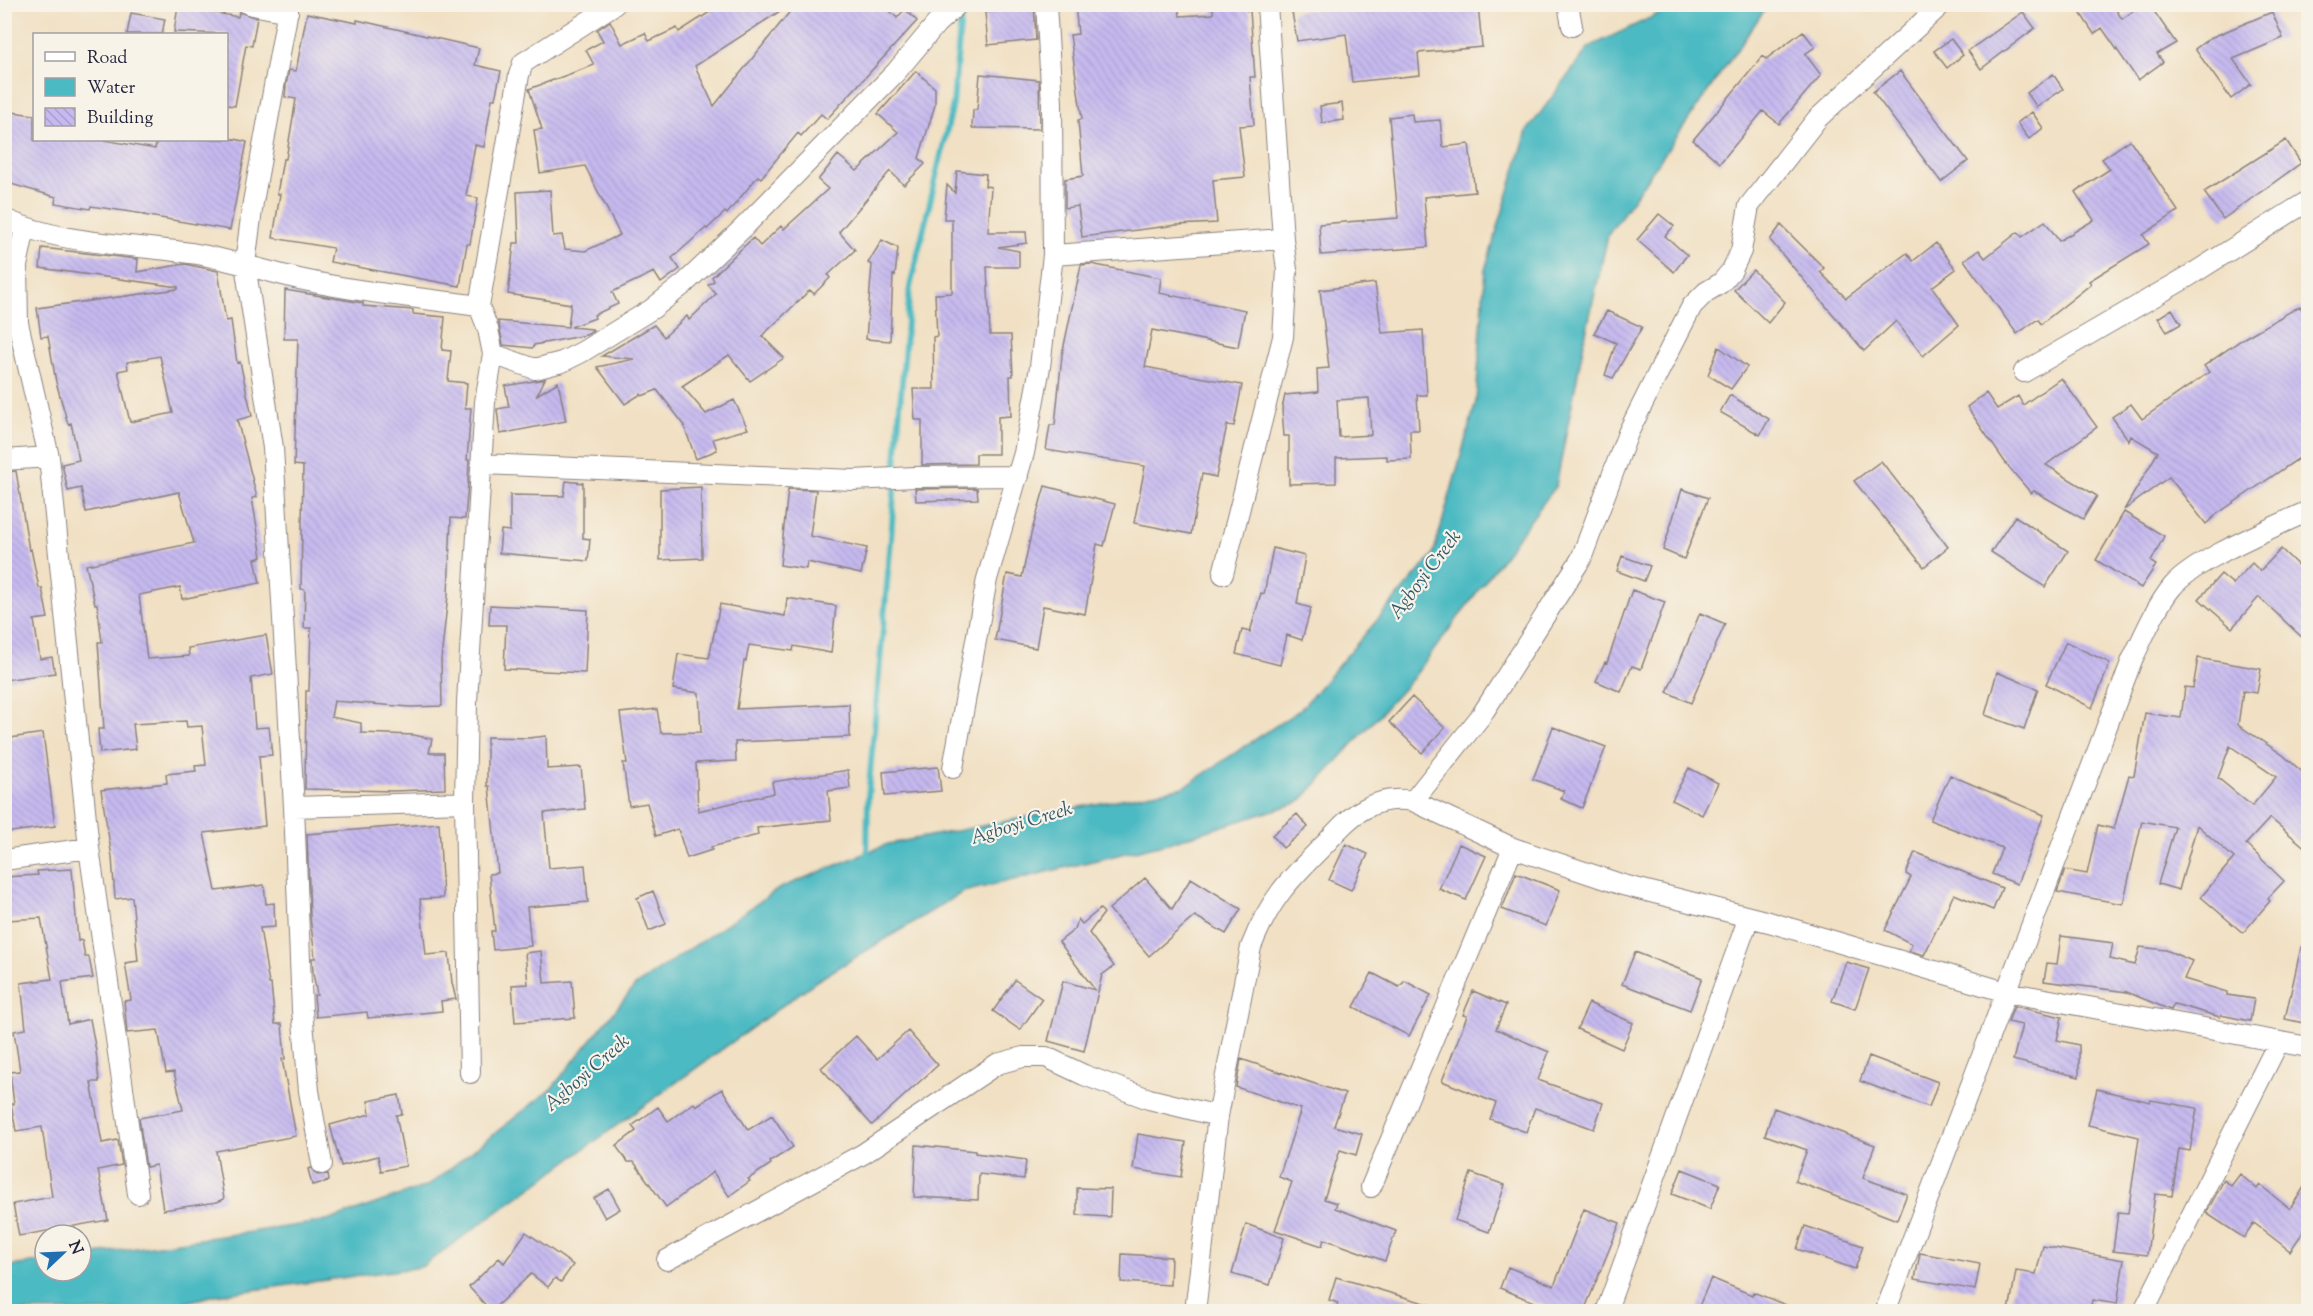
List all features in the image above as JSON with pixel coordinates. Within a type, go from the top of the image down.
[{"type":"street","points":[[248,4],[289,8],[253,202],[245,264],[273,448],[294,807],[303,1022],[309,1091],[322,1164]]},
{"type":"street","points":[[470,1073],[465,802],[468,690],[485,402],[493,354],[488,329],[479,306],[523,63],[615,4]]},
{"type":"street","points":[[953,768],[987,579],[1024,453],[1040,367],[1053,255],[1052,103],[1046,4]]},
{"type":"street","points":[[1223,574],[1283,337],[1287,270],[1267,4]]},
{"type":"street","points":[[1568,4],[1572,26]]},
{"type":"street","points":[[1413,801],[1439,765],[1481,716],[1581,559],[1628,433],[1692,306],[1706,292],[1721,283],[1732,270],[1741,251],[1749,206],[1817,119],[1942,4]]},
{"type":"street","points":[[493,354],[535,369],[562,362],[652,309],[684,284],[741,230],[896,72],[937,23],[955,7]]},
{"type":"street","points":[[2024,372],[2189,276],[2308,201]]},
{"type":"street","points":[[4,219],[25,228],[97,242],[197,254],[245,264],[298,279],[479,306]]},
{"type":"street","points":[[25,228],[17,266],[18,323],[49,457],[89,848],[138,1194]]},
{"type":"street","points":[[1053,255],[1283,239]]},
{"type":"street","points":[[4,460],[49,457]]},
{"type":"street","points":[[483,464],[853,480],[1018,476]]},
{"type":"street","points":[[1885,1311],[2132,660],[2152,618],[2172,587],[2190,571],[2308,511]]},
{"type":"street","points":[[1195,1311],[1218,1116],[1251,947],[1260,922],[1274,898],[1292,876],[1349,819],[1364,808],[1396,798],[1413,801],[1513,848],[1623,885],[1749,917],[2006,992],[2308,1047]]},
{"type":"street","points":[[294,807],[465,802]]},
{"type":"street","points":[[4,860],[89,848]]},
{"type":"street","points":[[1371,1187],[1513,848]]},
{"type":"street","points":[[1606,1311],[1749,917]]},
{"type":"street","points":[[2143,1311],[2278,1043]]},
{"type":"street","points":[[667,1260],[863,1154],[997,1064],[1023,1057],[1046,1057],[1084,1075],[1149,1099],[1218,1116]]},
{"type":"water","name":"Agboyi Creek","points":[[1679,4],[1768,5],[1608,235],[1556,486],[1413,678],[1300,802],[1168,843],[963,892],[818,980],[421,1267],[216,1295],[149,1311],[5,1311],[5,1267],[33,1263],[33,1283],[93,1283],[93,1254],[327,1221],[429,1185],[551,1089],[635,986],[780,888],[888,844],[1184,787],[1301,709],[1433,555],[1476,402],[1485,270],[1527,131],[1589,47]]},
{"type":"building","points":[[722,4],[791,4],[695,66],[714,106],[796,4],[883,4],[897,18],[905,9],[917,21],[827,119],[821,114],[801,136],[798,133],[761,178],[758,176],[727,214],[725,212],[672,258],[680,269],[661,283],[654,272],[612,292],[618,304],[594,315],[595,318],[571,327],[592,329],[593,331],[586,335],[534,345],[533,348],[503,345],[498,321],[568,327],[571,304],[508,294],[514,243],[519,243],[517,192],[550,190],[553,236],[562,235],[565,249],[585,251],[620,235],[585,166],[540,173],[534,130],[542,129],[529,89],[594,65],[586,50],[603,41],[597,30],[610,21],[622,44],[645,33],[649,41],[677,28],[679,32]]},
{"type":"building","points":[[1000,4],[1034,4],[1036,40],[988,45],[985,12],[1001,11]]},
{"type":"building","points":[[1075,4],[1178,4],[1180,16],[1213,14],[1213,4],[1247,4],[1247,11],[1250,11],[1255,77],[1250,77],[1254,125],[1239,126],[1245,177],[1213,180],[1217,223],[1177,225],[1082,237],[1078,206],[1065,208],[1065,179],[1083,176],[1078,120],[1082,119],[1070,35],[1078,34]]},
{"type":"building","points":[[1346,4],[1478,4],[1482,47],[1418,53],[1420,75],[1352,82],[1346,34],[1297,41],[1292,12]]},
{"type":"building","points":[[2089,4],[2112,4],[2122,19],[2143,4],[2149,4],[2176,43],[2157,54],[2163,62],[2138,80],[2102,28],[2094,34],[2079,11]]},
{"type":"building","points":[[178,6],[238,17],[239,12],[257,18],[252,46],[246,45],[235,106],[228,105],[228,33],[174,32]]},
{"type":"building","points":[[2023,12],[2035,28],[1981,69],[1968,51]]},
{"type":"building","points":[[2272,12],[2283,38],[2233,59],[2251,84],[2231,99],[2195,49],[2210,38]]},
{"type":"building","points":[[131,13],[165,19],[162,33],[127,33]]},
{"type":"building","points":[[307,13],[357,23],[357,20],[479,48],[475,65],[501,71],[495,99],[492,99],[484,147],[475,145],[466,196],[478,198],[460,286],[330,262],[333,248],[273,238],[280,194],[277,194],[283,159],[286,159],[296,99],[285,97],[286,85],[289,70],[296,71]]},
{"type":"building","points":[[1803,31],[1815,47],[1805,54],[1821,75],[1779,124],[1763,111],[1720,163],[1693,140],[1763,56],[1766,59]]},
{"type":"building","points":[[1951,39],[1963,55],[1947,68],[1934,51]]},
{"type":"building","points":[[916,71],[935,88],[935,105],[919,158],[925,164],[904,185],[890,171],[839,232],[855,250],[828,275],[830,278],[814,294],[810,290],[762,336],[784,358],[750,381],[729,355],[682,386],[706,414],[734,400],[748,429],[713,439],[717,450],[696,459],[683,423],[657,390],[642,396],[641,394],[625,404],[597,367],[634,359],[602,356],[654,325],[664,337],[687,316],[689,320],[716,294],[708,285],[714,281],[712,277],[739,251],[753,238],[760,246],[781,226],[784,229],[828,189],[818,180],[838,155],[857,171],[898,132],[878,114]]},
{"type":"building","points":[[1900,71],[1968,161],[1941,182],[1873,92]]},
{"type":"building","points":[[980,74],[1039,80],[1040,129],[972,128],[973,110],[977,110]]},
{"type":"building","points":[[2053,74],[2063,89],[2037,107],[2027,93]]},
{"type":"building","points":[[1342,103],[1344,120],[1322,123],[1320,106]]},
{"type":"building","points":[[4,111],[33,115],[33,141],[110,141],[155,149],[157,141],[228,141],[228,139],[235,139],[247,142],[230,230],[144,214],[55,203],[56,197],[4,182]]},
{"type":"building","points":[[2032,112],[2043,128],[2029,139],[2017,123]]},
{"type":"building","points":[[1412,114],[1413,122],[1440,120],[1443,147],[1469,144],[1475,192],[1424,197],[1428,247],[1321,255],[1319,224],[1398,218],[1389,117]]},
{"type":"building","points":[[2130,140],[2178,211],[2143,235],[2149,244],[2089,281],[2091,284],[2041,324],[2038,319],[2017,334],[1964,260],[1979,250],[1985,258],[2018,232],[2022,237],[2045,221],[2059,241],[2094,220],[2075,192],[2110,169],[2102,159]]},
{"type":"building","points":[[2286,140],[2301,163],[2223,219],[2204,192]]},
{"type":"building","points":[[957,171],[986,174],[985,186],[991,187],[988,232],[1026,232],[1027,243],[998,247],[1019,251],[1019,267],[987,267],[990,335],[1011,335],[1013,376],[1010,376],[1011,416],[998,417],[998,454],[976,454],[976,464],[922,465],[922,420],[915,420],[913,389],[934,389],[933,337],[937,336],[935,294],[952,293],[952,219],[944,219],[947,185],[955,193]]},
{"type":"building","points":[[1659,214],[1674,226],[1665,236],[1687,255],[1674,272],[1637,240]]},
{"type":"building","points":[[1781,225],[1824,268],[1820,272],[1846,298],[1907,253],[1913,261],[1936,243],[1956,269],[1932,287],[1959,325],[1923,356],[1896,321],[1864,351],[1770,240]]},
{"type":"building","points":[[882,240],[898,248],[895,276],[893,275],[890,341],[866,339],[872,265],[868,263]]},
{"type":"building","points":[[42,248],[138,259],[137,272],[185,264],[218,271],[226,321],[231,320],[237,363],[240,362],[252,416],[237,420],[257,497],[252,498],[262,557],[255,559],[260,583],[182,599],[180,587],[139,595],[147,659],[189,656],[188,648],[266,635],[273,674],[251,678],[255,728],[269,727],[272,755],[259,756],[265,826],[204,833],[216,891],[264,885],[266,904],[274,903],[275,927],[260,928],[269,984],[271,984],[275,1024],[282,1024],[285,1059],[282,1059],[296,1136],[216,1151],[224,1199],[217,1202],[163,1210],[156,1165],[146,1167],[139,1118],[183,1110],[174,1072],[166,1073],[158,1030],[127,1033],[124,1001],[131,1000],[125,963],[138,961],[132,897],[115,899],[112,857],[101,790],[167,783],[166,774],[196,771],[195,766],[206,765],[202,726],[187,727],[186,721],[133,724],[136,749],[100,753],[98,729],[104,729],[98,642],[102,642],[97,604],[95,604],[86,565],[194,543],[179,492],[86,512],[81,488],[68,491],[62,464],[79,460],[71,423],[68,424],[56,382],[48,336],[41,337],[37,308],[178,289],[178,287],[40,268]],"holes":[[[160,356],[173,413],[130,422],[118,371],[128,369],[127,362]]]},
{"type":"building","points":[[1091,264],[1161,278],[1159,293],[1245,310],[1238,347],[1152,330],[1145,367],[1242,385],[1234,426],[1227,425],[1216,477],[1202,474],[1191,534],[1134,523],[1145,466],[1046,450],[1050,425],[1055,425],[1062,355],[1081,265]]},
{"type":"building","points":[[1753,270],[1785,302],[1768,323],[1734,290]]},
{"type":"building","points":[[1375,283],[1382,333],[1423,330],[1427,395],[1417,395],[1419,430],[1410,430],[1411,459],[1387,460],[1387,456],[1336,458],[1336,483],[1289,484],[1289,436],[1284,436],[1282,409],[1285,395],[1318,392],[1317,369],[1329,368],[1320,290]],"holes":[[[1369,398],[1371,435],[1339,437],[1337,400]]]},
{"type":"building","points":[[285,290],[363,303],[363,306],[413,310],[413,314],[445,317],[442,350],[451,351],[448,381],[467,383],[465,408],[471,408],[467,460],[469,460],[468,483],[465,519],[451,518],[448,595],[441,660],[442,706],[410,707],[334,701],[331,717],[361,723],[361,733],[414,735],[432,739],[429,753],[444,753],[445,789],[393,791],[305,789],[306,691],[309,691],[311,628],[304,628],[305,590],[301,589],[303,466],[294,465],[298,339],[284,339]]},
{"type":"building","points":[[2300,306],[2308,321],[2308,452],[2217,514],[2206,524],[2169,477],[2124,510],[2158,452],[2131,436],[2129,441],[2112,417],[2131,404],[2142,419],[2209,372],[2204,366],[2244,338]]},
{"type":"building","points":[[2172,309],[2181,324],[2167,332],[2158,318]]},
{"type":"building","points":[[1607,311],[1642,327],[1613,378],[1605,375],[1616,343],[1594,333]]},
{"type":"building","points":[[1719,347],[1747,367],[1731,389],[1708,375]]},
{"type":"building","points":[[2061,378],[2097,427],[2046,465],[2097,496],[2083,519],[2034,491],[2031,493],[2007,465],[1967,407],[1986,393],[1997,409],[2018,396],[2023,405]]},
{"type":"building","points":[[545,379],[537,395],[558,382],[566,421],[500,434],[497,409],[509,407],[505,386]]},
{"type":"building","points":[[1730,395],[1769,419],[1760,435],[1720,412]]},
{"type":"building","points":[[1881,461],[1948,547],[1924,567],[1854,481]]},
{"type":"building","points":[[16,471],[29,550],[31,549],[39,588],[42,588],[48,618],[34,620],[40,659],[52,657],[55,673],[4,680],[4,472]]},
{"type":"building","points":[[566,481],[583,483],[583,538],[590,539],[588,561],[499,553],[501,530],[510,531],[510,495],[564,496]]},
{"type":"building","points":[[1045,486],[1115,504],[1104,546],[1097,544],[1085,614],[1043,606],[1036,648],[995,640],[1007,574],[1022,577],[1031,534]]},
{"type":"building","points":[[701,487],[702,558],[660,560],[660,489]]},
{"type":"building","points":[[977,488],[978,499],[916,501],[915,489]]},
{"type":"building","points":[[788,489],[816,490],[810,536],[867,548],[861,574],[807,562],[806,569],[780,565]]},
{"type":"building","points":[[1682,489],[1708,498],[1684,559],[1663,550]]},
{"type":"building","points":[[2124,512],[2164,536],[2151,562],[2156,565],[2141,588],[2096,560]]},
{"type":"building","points":[[2015,516],[2068,551],[2045,587],[1991,552]]},
{"type":"building","points":[[1273,548],[1305,556],[1297,604],[1311,608],[1302,640],[1287,635],[1280,665],[1236,654],[1242,630],[1250,632],[1261,593],[1264,594]]},
{"type":"building","points":[[2281,549],[2308,575],[2308,643],[2259,597],[2232,628],[2199,599],[2221,574],[2233,584],[2252,563],[2260,571]]},
{"type":"building","points":[[1622,556],[1650,566],[1644,581],[1617,571]]},
{"type":"building","points":[[1632,590],[1665,602],[1641,669],[1632,666],[1621,692],[1596,681],[1605,662],[1607,663]]},
{"type":"building","points":[[787,598],[836,606],[831,653],[794,646],[793,651],[749,645],[746,661],[744,661],[737,709],[849,704],[850,737],[735,742],[736,761],[696,763],[698,811],[774,793],[772,782],[848,770],[850,788],[828,791],[831,820],[757,828],[758,835],[711,847],[712,850],[687,858],[678,829],[656,836],[647,803],[629,806],[623,763],[627,763],[620,713],[657,709],[661,733],[701,732],[699,693],[673,689],[678,654],[709,658],[720,604],[785,616]]},
{"type":"building","points":[[490,605],[588,610],[585,673],[504,669],[506,625],[489,625]]},
{"type":"building","points":[[1700,613],[1725,624],[1691,703],[1667,692]]},
{"type":"building","points":[[2066,642],[2110,663],[2092,708],[2046,684]]},
{"type":"building","points":[[2198,658],[2261,669],[2257,693],[2243,691],[2238,725],[2283,755],[2308,777],[2308,850],[2270,818],[2246,844],[2284,881],[2268,898],[2270,901],[2243,933],[2201,897],[2234,858],[2197,825],[2179,890],[2158,884],[2175,827],[2142,821],[2123,904],[2057,892],[2065,870],[2087,874],[2098,825],[2114,829],[2129,775],[2134,776],[2145,713],[2181,718],[2185,687],[2193,688]],"holes":[[[2230,746],[2276,777],[2252,806],[2218,778]]]},
{"type":"building","points":[[1997,672],[2038,689],[2024,729],[1985,715]]},
{"type":"building","points":[[1412,697],[1445,728],[1422,753],[1389,722]]},
{"type":"building","points":[[1553,727],[1606,747],[1582,808],[1561,799],[1564,791],[1533,779]]},
{"type":"building","points":[[43,733],[55,826],[4,833],[4,739]]},
{"type":"building","points":[[546,736],[547,769],[581,767],[585,809],[544,813],[549,868],[585,865],[588,902],[527,907],[531,946],[493,950],[491,931],[495,931],[489,874],[498,873],[489,786],[487,786],[487,737]]},
{"type":"building","points":[[938,767],[941,791],[885,796],[883,772]]},
{"type":"building","points":[[1689,768],[1718,783],[1702,815],[1672,800]]},
{"type":"building","points":[[1950,775],[2044,815],[2017,884],[1992,874],[2002,848],[1930,820]]},
{"type":"building","points":[[1297,814],[1308,827],[1283,848],[1272,835]]},
{"type":"building","points":[[439,823],[443,898],[420,899],[426,955],[449,953],[456,999],[441,1001],[442,1011],[368,1018],[367,1012],[316,1017],[314,995],[317,995],[312,958],[315,958],[310,917],[307,834]]},
{"type":"building","points":[[1346,844],[1368,854],[1351,890],[1329,880]]},
{"type":"building","points":[[1459,844],[1486,856],[1466,900],[1439,889]]},
{"type":"building","points":[[1915,852],[2002,888],[1993,910],[1954,894],[1924,955],[1909,951],[1912,944],[1885,930],[1911,877],[1906,874]]},
{"type":"building","points":[[72,869],[78,941],[82,940],[85,957],[89,957],[93,978],[62,982],[68,1024],[90,1019],[99,1082],[91,1082],[102,1143],[118,1140],[122,1165],[98,1170],[108,1220],[91,1223],[33,1223],[33,1233],[19,1236],[13,1204],[52,1197],[42,1127],[16,1131],[11,1104],[14,1104],[10,1072],[20,1071],[14,1031],[26,1029],[21,983],[52,979],[41,918],[7,920],[4,877],[38,875],[37,871]]},
{"type":"building","points":[[1516,873],[1560,890],[1546,926],[1502,909]]},
{"type":"building","points":[[1145,878],[1172,909],[1191,878],[1241,909],[1226,934],[1195,916],[1149,956],[1109,909]]},
{"type":"building","points":[[653,891],[666,924],[649,931],[637,898]]},
{"type":"building","points":[[1100,909],[1104,913],[1089,933],[1114,966],[1102,975],[1084,1051],[1048,1041],[1063,981],[1095,990],[1059,942],[1075,929],[1078,919],[1082,924]]},
{"type":"building","points":[[2061,936],[2113,943],[2110,959],[2135,965],[2140,947],[2166,950],[2192,961],[2184,979],[2227,992],[2227,995],[2254,999],[2250,1021],[2221,1015],[2220,1017],[2174,1004],[2171,1010],[2127,992],[2044,981],[2047,963],[2057,964]]},
{"type":"building","points":[[2301,947],[2308,948],[2308,1024],[2285,1019]]},
{"type":"building","points":[[541,951],[544,983],[572,981],[575,1018],[515,1022],[512,985],[528,984],[525,953]]},
{"type":"building","points":[[1635,952],[1702,978],[1690,1010],[1622,984]]},
{"type":"building","points":[[1846,962],[1869,969],[1855,1009],[1832,1001]]},
{"type":"building","points":[[1372,973],[1399,987],[1405,981],[1431,995],[1409,1036],[1354,1007]]},
{"type":"building","points":[[1015,980],[1042,999],[1020,1030],[993,1011]]},
{"type":"building","points":[[1473,991],[1506,1005],[1496,1029],[1549,1052],[1538,1080],[1603,1103],[1594,1129],[1535,1108],[1526,1132],[1490,1119],[1496,1103],[1442,1081],[1467,1016],[1463,1015]]},
{"type":"building","points":[[1589,1003],[1633,1023],[1622,1049],[1577,1029]]},
{"type":"building","points":[[2014,1006],[2062,1017],[2057,1040],[2079,1045],[2079,1077],[2013,1060],[2022,1025],[2008,1022]]},
{"type":"building","points":[[908,1031],[938,1065],[872,1125],[821,1068],[856,1036],[877,1059]]},
{"type":"building","points":[[1869,1056],[1938,1082],[1929,1107],[1860,1081]]},
{"type":"building","points":[[1241,1059],[1345,1094],[1334,1126],[1362,1134],[1356,1155],[1340,1150],[1324,1199],[1337,1203],[1335,1208],[1396,1231],[1385,1261],[1324,1239],[1322,1246],[1275,1230],[1292,1182],[1279,1177],[1301,1109],[1236,1087]]},
{"type":"building","points":[[722,1089],[748,1130],[772,1115],[793,1147],[770,1162],[771,1164],[748,1179],[750,1181],[729,1196],[713,1172],[666,1207],[634,1162],[628,1162],[616,1146],[636,1131],[632,1126],[658,1107],[668,1121],[694,1103],[696,1106]]},
{"type":"building","points":[[2097,1089],[2150,1102],[2151,1100],[2197,1108],[2190,1151],[2179,1149],[2172,1196],[2155,1194],[2147,1255],[2113,1251],[2118,1212],[2128,1213],[2139,1137],[2088,1125]]},
{"type":"building","points":[[399,1095],[402,1114],[396,1115],[406,1166],[381,1171],[378,1156],[341,1166],[330,1125],[370,1114],[368,1101]]},
{"type":"building","points":[[1774,1108],[1875,1145],[1863,1178],[1907,1194],[1897,1220],[1795,1181],[1807,1150],[1765,1135]]},
{"type":"building","points":[[1138,1134],[1186,1142],[1181,1177],[1133,1169]]},
{"type":"building","points":[[916,1145],[975,1151],[975,1153],[1026,1160],[1024,1179],[979,1174],[978,1200],[914,1197]]},
{"type":"building","points":[[311,1168],[317,1175],[328,1174],[329,1181],[312,1185],[308,1169]]},
{"type":"building","points":[[1682,1169],[1720,1184],[1710,1209],[1672,1194]]},
{"type":"building","points":[[1471,1173],[1505,1185],[1489,1232],[1455,1220]]},
{"type":"building","points":[[2240,1174],[2257,1189],[2260,1185],[2290,1209],[2308,1181],[2308,1225],[2290,1251],[2254,1223],[2244,1238],[2206,1213],[2224,1180],[2231,1186]]},
{"type":"building","points":[[1077,1188],[1111,1189],[1110,1217],[1077,1215]]},
{"type":"building","points":[[609,1189],[620,1209],[605,1218],[594,1198]]},
{"type":"building","points":[[1584,1209],[1620,1223],[1584,1311],[1563,1311],[1546,1307],[1500,1288],[1508,1267],[1554,1286]]},
{"type":"building","points":[[1246,1224],[1284,1238],[1270,1285],[1232,1274]]},
{"type":"building","points":[[1805,1226],[1863,1246],[1855,1269],[1797,1249]]},
{"type":"building","points":[[526,1232],[573,1265],[561,1282],[555,1278],[548,1287],[531,1274],[491,1311],[469,1287],[499,1258],[504,1263]]},
{"type":"building","points":[[2043,1246],[2124,1260],[2117,1304],[2092,1300],[2090,1311],[2009,1311],[2016,1271],[2036,1274]]},
{"type":"building","points":[[1920,1253],[1980,1264],[1975,1290],[1915,1279]]},
{"type":"building","points":[[1122,1254],[1171,1257],[1170,1285],[1121,1282]]},
{"type":"building","points":[[1336,1277],[1438,1307],[1437,1311],[1335,1311],[1338,1303],[1329,1300]]},
{"type":"building","points":[[1711,1278],[1752,1295],[1753,1292],[1801,1311],[1697,1311]]},
{"type":"waterway","points":[[867,860],[868,797],[910,287],[953,104],[961,16],[958,8]]}]
